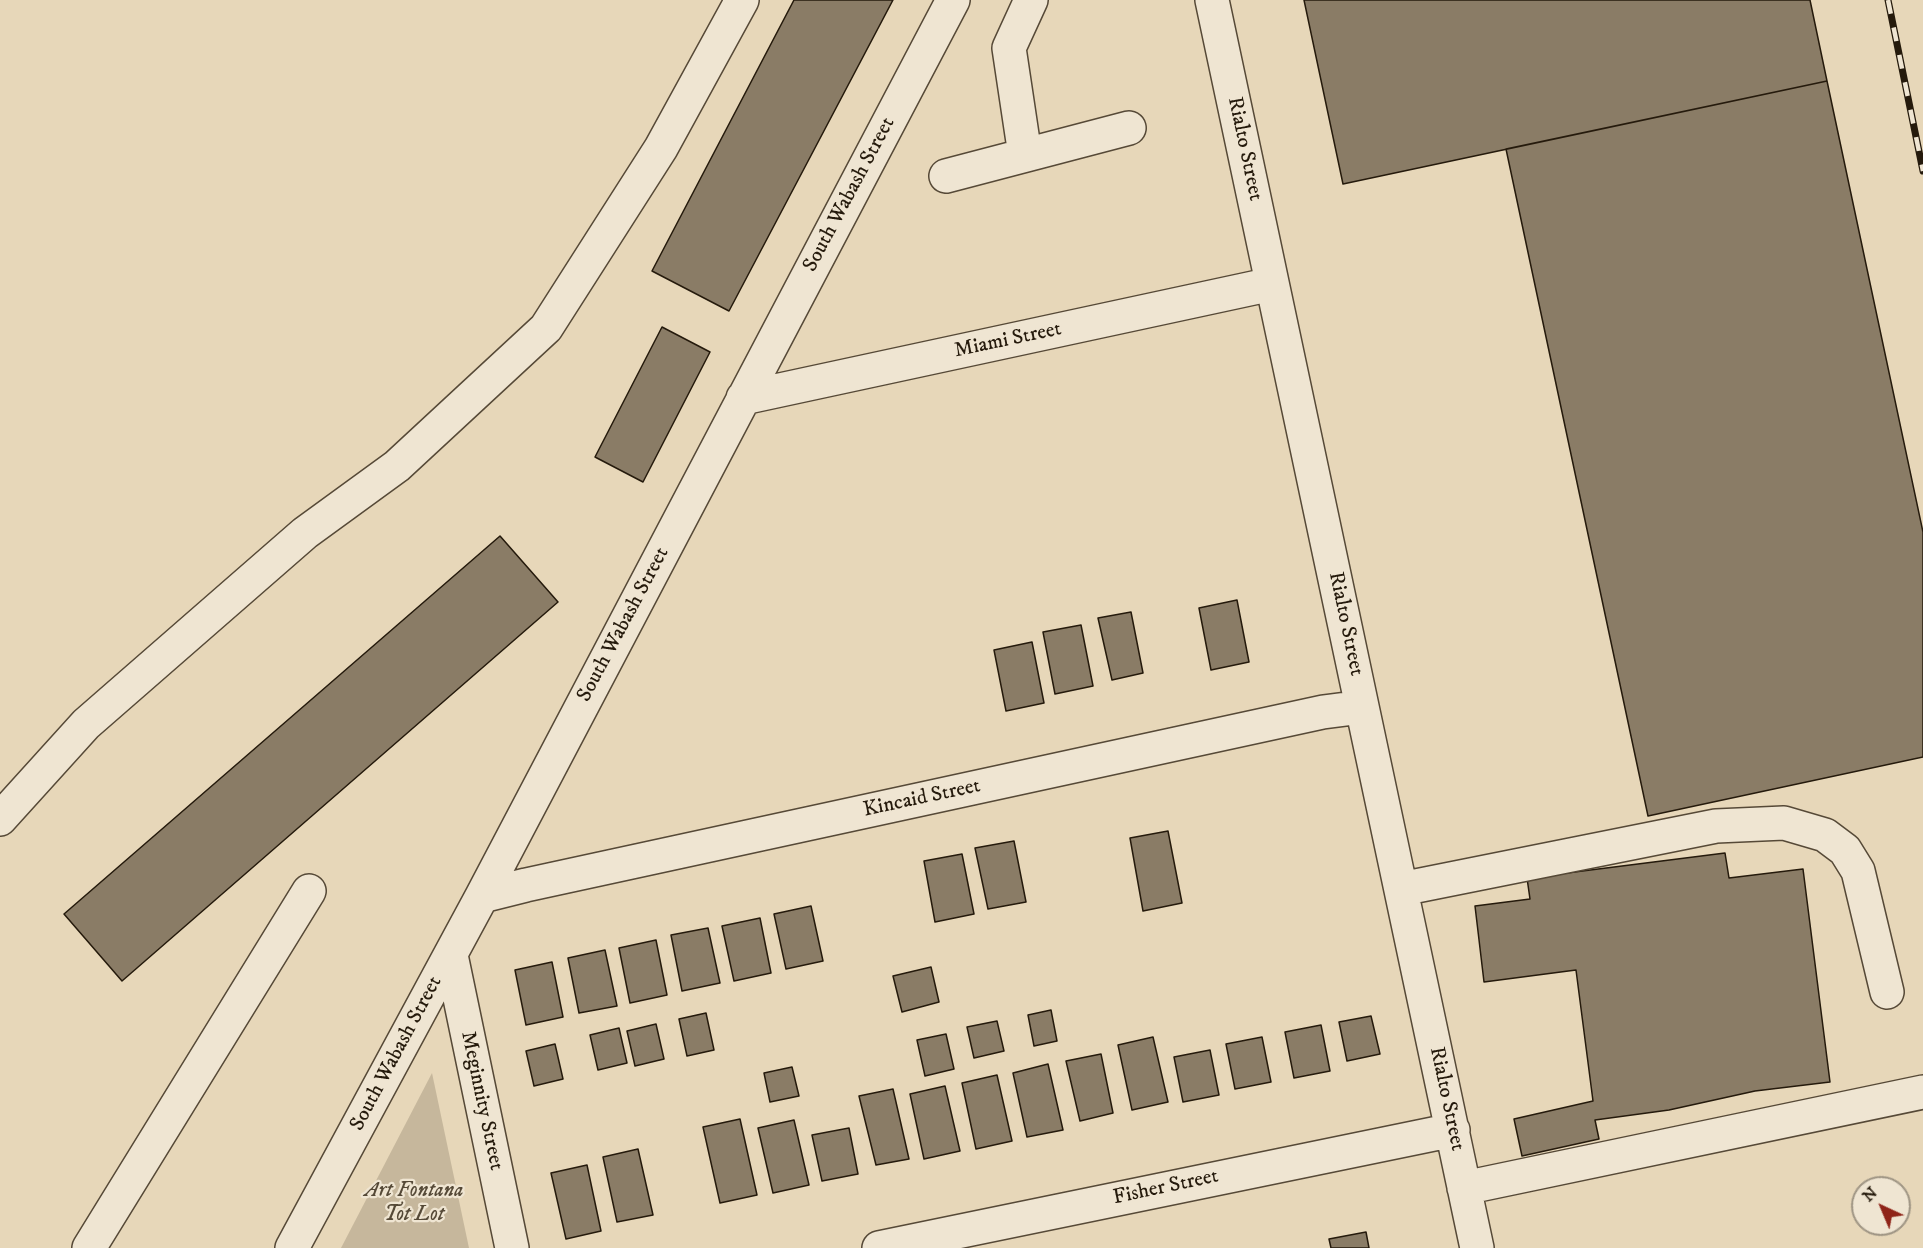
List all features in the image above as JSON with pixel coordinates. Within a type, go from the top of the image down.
[{"type":"street","points":[[0,819],[86,724],[306,533],[397,466],[546,328],[661,148],[742,0]]},
{"type":"street","name":"South Wabash Street","points":[[292,1248],[482,897],[952,0]]},
{"type":"street","points":[[1024,155],[1009,48],[1031,0]]},
{"type":"street","name":"Rialto Street","points":[[1212,0],[1477,1248]]},
{"type":"street","points":[[946,176],[1129,128]]},
{"type":"street","name":"Miami Street","points":[[743,398],[1272,284]]},
{"type":"street","name":"Kincaid Street","points":[[482,897],[526,885],[1323,712],[1362,707]]},
{"type":"street","points":[[1401,889],[1716,826],[1784,823],[1825,835],[1845,850],[1858,871],[1887,992]]},
{"type":"street","points":[[89,1248],[309,891]]},
{"type":"street","name":"Meginnity Street","points":[[451,955],[512,1248]]},
{"type":"street","points":[[1464,1188],[1923,1092]]},
{"type":"street","name":"Fisher Street","points":[[879,1248],[1453,1130]]},
{"type":"green space","name":"Art Fontana Tot Lot","points":[[432,1073],[469,1248],[341,1248]]},
{"type":"building","points":[[794,0],[893,0],[729,311],[652,271]]},
{"type":"building","points":[[1304,0],[1810,0],[1827,81],[1343,184]]},
{"type":"building","points":[[1827,81],[1923,532],[1923,757],[1648,816],[1506,149]]},
{"type":"building","points":[[662,327],[710,352],[643,482],[595,457]]},
{"type":"building","points":[[500,536],[558,602],[122,981],[64,914]]},
{"type":"building","points":[[1237,600],[1249,662],[1211,670],[1199,608]]},
{"type":"building","points":[[1131,612],[1143,673],[1112,680],[1098,618]]},
{"type":"building","points":[[1081,625],[1093,686],[1055,694],[1043,632]]},
{"type":"building","points":[[1032,642],[1044,703],[1006,711],[994,650]]},
{"type":"building","points":[[1168,831],[1182,903],[1143,911],[1130,838]]},
{"type":"building","points":[[1014,841],[1026,902],[988,909],[975,848]]},
{"type":"building","points":[[1725,853],[1729,878],[1803,869],[1830,1082],[1755,1091],[1669,1110],[1595,1120],[1599,1139],[1522,1156],[1514,1119],[1593,1101],[1576,970],[1484,982],[1475,906],[1530,899],[1527,878]]},
{"type":"building","points":[[962,854],[974,914],[935,922],[924,861]]},
{"type":"building","points":[[811,906],[823,961],[786,969],[774,914]]},
{"type":"building","points":[[760,918],[771,973],[734,981],[722,926]]},
{"type":"building","points":[[708,928],[720,983],[682,991],[671,935]]},
{"type":"building","points":[[656,940],[667,995],[630,1003],[619,948]]},
{"type":"building","points":[[605,950],[617,1006],[579,1013],[568,958]]},
{"type":"building","points":[[552,962],[563,1017],[526,1025],[515,970]]},
{"type":"building","points":[[931,967],[939,1002],[902,1012],[893,976]]},
{"type":"building","points":[[1051,1010],[1057,1041],[1034,1046],[1028,1015]]},
{"type":"building","points":[[706,1013],[714,1050],[687,1056],[679,1019]]},
{"type":"building","points":[[1371,1016],[1380,1054],[1347,1061],[1339,1022]]},
{"type":"building","points":[[997,1021],[1004,1051],[974,1058],[967,1027]]},
{"type":"building","points":[[656,1024],[664,1059],[635,1066],[627,1031]]},
{"type":"building","points":[[1321,1025],[1330,1071],[1294,1078],[1285,1032]]},
{"type":"building","points":[[619,1028],[627,1063],[598,1070],[590,1035]]},
{"type":"building","points":[[946,1034],[954,1069],[925,1076],[917,1040]]},
{"type":"building","points":[[1153,1037],[1168,1102],[1132,1110],[1118,1045]]},
{"type":"building","points":[[1262,1037],[1271,1082],[1235,1089],[1226,1044]]},
{"type":"building","points":[[555,1044],[563,1079],[534,1086],[526,1051]]},
{"type":"building","points":[[1210,1050],[1219,1095],[1183,1102],[1174,1057]]},
{"type":"building","points":[[1101,1054],[1113,1113],[1080,1121],[1066,1061]]},
{"type":"building","points":[[1048,1064],[1063,1130],[1027,1137],[1013,1073]]},
{"type":"building","points":[[792,1067],[799,1096],[770,1102],[764,1073]]},
{"type":"building","points":[[997,1075],[1012,1141],[976,1149],[962,1083]]},
{"type":"building","points":[[945,1086],[960,1151],[924,1159],[910,1094]]},
{"type":"building","points":[[893,1089],[909,1159],[876,1165],[859,1096]]},
{"type":"building","points":[[740,1119],[757,1195],[720,1203],[703,1127]]},
{"type":"building","points":[[794,1120],[809,1185],[773,1193],[758,1128]]},
{"type":"building","points":[[849,1128],[858,1174],[822,1181],[812,1135]]},
{"type":"building","points":[[638,1149],[653,1215],[617,1222],[603,1157]]},
{"type":"building","points":[[587,1165],[601,1231],[566,1239],[551,1173]]},
{"type":"building","points":[[1366,1232],[1369,1248],[1331,1248],[1329,1239]]},
{"type":"railway","points":[[1888,0],[1923,171]]}]
